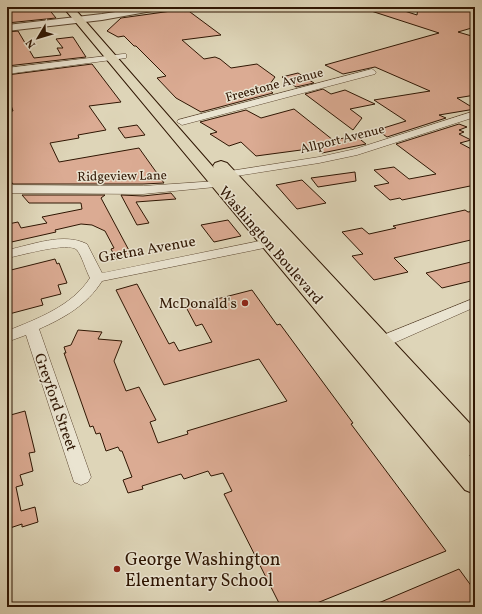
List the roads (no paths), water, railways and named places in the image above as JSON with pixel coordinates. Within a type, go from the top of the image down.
[{"type":"main road","name":"Washington Boulevard","points":[[68,7],[85,19]]},
{"type":"main road","name":"Washington Boulevard","points":[[79,7],[85,19],[117,57],[371,346],[475,447]]},
{"type":"main road","name":"Washington Boulevard","points":[[117,57],[182,122],[224,180]]},
{"type":"main road","name":"Washington Boulevard","points":[[371,346],[400,397],[438,438],[475,482]]},
{"type":"main road","points":[[438,438],[469,459],[475,466]]},
{"type":"street","points":[[7,28],[85,19],[163,7]]},
{"type":"street","points":[[7,71],[117,57]]},
{"type":"street","name":"Freestone Avenue","points":[[182,122],[372,72]]},
{"type":"street","name":"Allport Avenue","points":[[224,180],[357,152],[475,114]]},
{"type":"street","name":"Ridgeview Lane","points":[[7,189],[143,190],[224,180]]},
{"type":"street","name":"Gretna Avenue","points":[[7,254],[61,243],[74,243],[82,247],[97,278],[278,241]]},
{"type":"street","points":[[7,337],[31,327],[78,301],[87,292],[97,278]]},
{"type":"street","points":[[371,346],[475,302]]},
{"type":"street","name":"Greyford Street","points":[[31,327],[81,477]]},
{"type":"place","name":"McDonald's","points":[[245,303]]},
{"type":"place","name":"George Washington Elementary School","points":[[117,569]]}]
